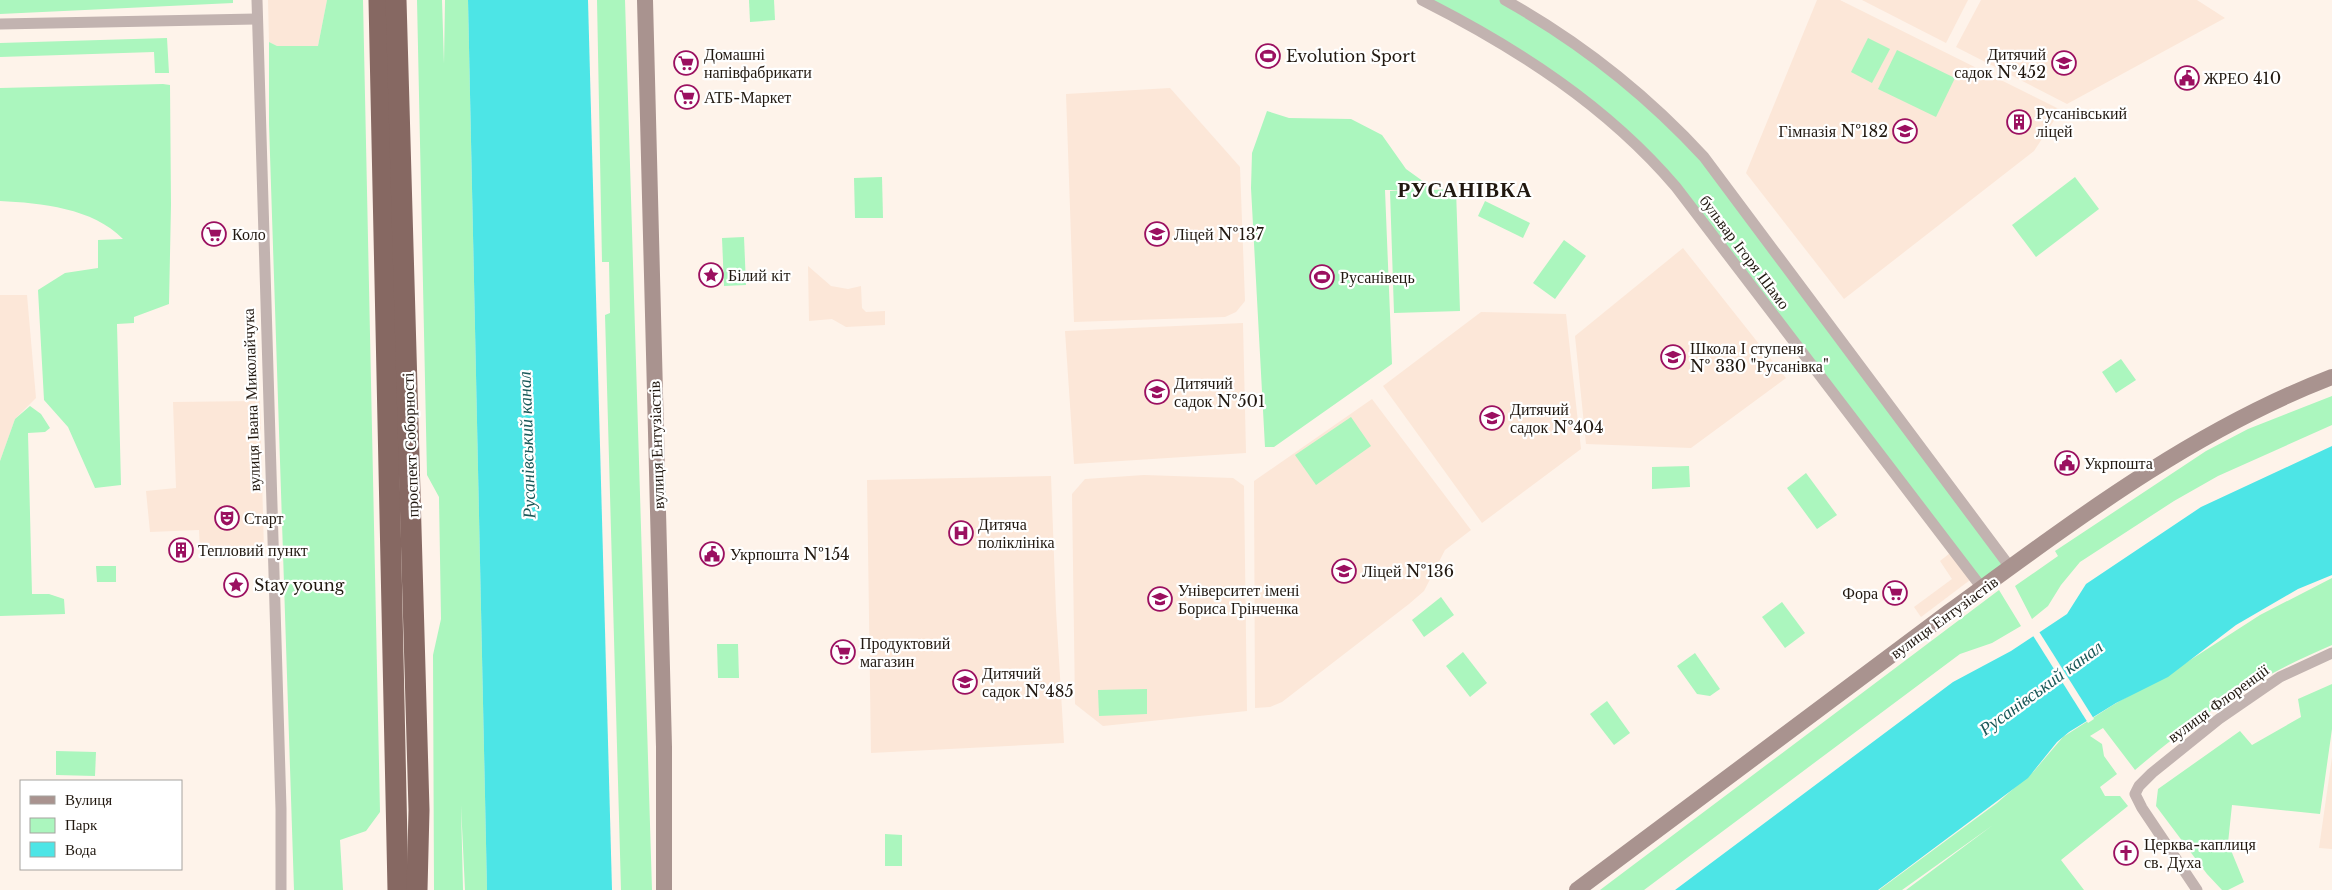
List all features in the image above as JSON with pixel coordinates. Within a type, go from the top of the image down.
[{"type":"highway","name":"проспект Соборності","points":[[379,0],[398,890]]},
{"type":"highway","name":"проспект Соборності","points":[[396,0],[420,810],[417,890]]},
{"type":"street","name":"вулиця Івана Миколайчука","points":[[257,0],[256,19],[281,809],[281,890]]},
{"type":"street","name":"вулиця Ентузіастів","points":[[645,0],[664,747],[664,890]]},
{"type":"street","name":"бульвар Ігоря Шамо","points":[[1422,0],[1513,50],[1570,88],[1616,125],[1647,154],[1676,187],[1982,588]]},
{"type":"street","name":"бульвар Ігоря Шамо","points":[[1505,0],[1534,16],[1595,57],[1637,90],[1698,150],[2010,567]]},
{"type":"street","points":[[0,24],[256,19]]},
{"type":"street","name":"вулиця Ентузіастів","points":[[1577,890],[2010,567],[2150,471],[2201,438],[2279,399],[2332,377]]},
{"type":"street","name":"вулиця Флоренції","points":[[2197,890],[2142,808],[2135,794],[2152,772],[2219,718],[2280,677],[2332,652]]},
{"type":"shaded area","points":[[268,0],[327,0],[318,46],[277,46],[269,42]]},
{"type":"shaded area","name":"Гімназія №182","points":[[1817,0],[1840,0],[2061,110],[2034,151],[1844,299],[1746,173]]},
{"type":"shaded area","points":[[1862,0],[1968,0],[1946,43]]},
{"type":"shaded area","name":"Дитячий садок №452","points":[[1981,0],[2197,0],[2225,18],[2067,104],[1956,47]]},
{"type":"shaded area","name":"Ліцей №137","points":[[1170,88],[1240,167],[1245,301],[1236,312],[1225,317],[1074,322],[1066,94]]},
{"type":"shaded area","name":"Школа І ступеня № 330 \"Русанівка\"","points":[[1683,248],[1786,378],[1691,448],[1586,444],[1575,336]]},
{"type":"shaded area","points":[[808,266],[831,286],[848,289],[861,286],[862,308],[866,312],[885,311],[885,325],[846,327],[832,319],[809,321]]},
{"type":"shaded area","points":[[0,295],[27,295],[36,398],[15,419],[0,461]]},
{"type":"shaded area","name":"Дитячий садок №404","points":[[1481,312],[1566,314],[1581,449],[1482,523],[1383,386]]},
{"type":"shaded area","name":"Дитячий садок №501","points":[[1243,323],[1246,453],[1074,464],[1065,331]]},
{"type":"shaded area","name":"Ліцей №136","points":[[1372,399],[1471,530],[1445,550],[1424,591],[1409,604],[1282,702],[1270,707],[1255,708],[1254,481]]},
{"type":"shaded area","points":[[260,401],[264,552],[200,552],[199,530],[150,532],[146,491],[176,488],[173,402]]},
{"type":"shaded area","name":"Університет імені Бориса Грінченка","points":[[1144,475],[1233,478],[1244,486],[1247,711],[1103,726],[1075,704],[1072,494],[1085,479]]},
{"type":"shaded area","points":[[1051,476],[1056,610],[1064,743],[871,753],[867,480]]},
{"type":"shaded area","points":[[1954,550],[1974,577],[1921,617],[1914,607],[1952,579],[1940,561]]},
{"type":"shaded area","points":[[2332,757],[2332,849],[2319,848]]},
{"type":"green space","points":[[0,0],[233,0],[233,3],[0,14]]},
{"type":"green space","points":[[327,0],[363,0],[380,812],[366,831],[340,840],[343,890],[294,890],[269,124],[269,42],[277,46],[318,46]]},
{"type":"green space","points":[[417,0],[442,0],[444,64],[445,0],[468,0],[487,890],[465,890],[461,805],[463,890],[434,890],[433,655],[441,619],[439,497],[427,475]]},
{"type":"green space","points":[[597,0],[625,0],[652,890],[621,890],[605,315],[610,313],[609,262],[602,262]]},
{"type":"green space","points":[[749,0],[774,0],[775,20],[750,22]]},
{"type":"green space","points":[[1422,0],[1505,0],[1534,16],[1673,124],[2010,567],[1982,588],[1676,187],[1570,88]]},
{"type":"green space","points":[[167,38],[169,73],[155,73],[154,52],[0,57],[0,43]]},
{"type":"green space","points":[[1868,38],[1890,49],[1872,83],[1851,72]]},
{"type":"green space","points":[[1897,50],[1955,78],[1936,117],[1878,89]]},
{"type":"green space","points":[[170,85],[171,205],[169,304],[134,317],[134,323],[117,324],[121,485],[95,488],[68,427],[44,400],[38,290],[65,273],[98,268],[98,240],[123,239],[97,220],[66,209],[32,203],[0,201],[0,88]]},
{"type":"green space","name":"Русанівець","points":[[1267,111],[1289,118],[1351,119],[1382,135],[1406,169],[1431,187],[1431,190],[1456,189],[1460,311],[1394,313],[1390,191],[1405,190],[1385,190],[1392,364],[1274,447],[1265,447],[1251,188],[1252,153]]},
{"type":"green space","points":[[882,177],[883,218],[855,218],[854,178]]},
{"type":"green space","points":[[2075,177],[2099,209],[2036,257],[2012,225]]},
{"type":"green space","points":[[1485,201],[1530,223],[1523,238],[1478,216]]},
{"type":"green space","points":[[744,237],[746,285],[724,286],[722,238]]},
{"type":"green space","points":[[1564,240],[1586,256],[1555,299],[1533,283]]},
{"type":"green space","points":[[2121,359],[2136,380],[2116,393],[2102,372]]},
{"type":"green space","points":[[2332,396],[2332,425],[2218,476],[2174,501],[2080,562],[2061,585],[2048,606],[2032,619],[2015,586],[2058,556],[2055,551],[2206,451],[2248,429]]},
{"type":"green space","points":[[30,406],[41,414],[50,428],[45,432],[28,433],[32,594],[49,594],[64,599],[65,614],[0,616],[0,461],[15,419]]},
{"type":"green space","points":[[1351,417],[1371,446],[1316,485],[1295,455]]},
{"type":"green space","points":[[1689,466],[1690,487],[1652,489],[1652,467]]},
{"type":"green space","points":[[1806,473],[1837,515],[1817,529],[1787,488]]},
{"type":"green space","points":[[96,566],[116,566],[116,582],[97,582]]},
{"type":"green space","points":[[2332,578],[2332,645],[2304,657],[2228,700],[2181,733],[2135,770],[2103,728],[2090,736],[2102,744],[2104,756],[2117,774],[2100,787],[2105,796],[2120,796],[2128,806],[2061,860],[2084,890],[1906,890],[1993,825],[1902,890],[1879,890],[1997,803],[2034,771],[2063,737],[2113,705],[2184,664],[2260,615]]},
{"type":"green space","points":[[1999,590],[2021,626],[1992,643],[1960,654],[1644,890],[1600,890]]},
{"type":"green space","points":[[1441,597],[1454,615],[1424,637],[1412,620]]},
{"type":"green space","points":[[1782,602],[1805,633],[1785,648],[1762,617]]},
{"type":"green space","points":[[717,644],[738,644],[739,678],[718,678]]},
{"type":"green space","points":[[1463,652],[1487,683],[1470,697],[1446,666]]},
{"type":"green space","points":[[1695,653],[1720,689],[1710,696],[1697,694],[1677,666]]},
{"type":"green space","points":[[2332,684],[2332,729],[2320,814],[2232,805],[2228,843],[2244,882],[2228,890],[2222,890],[2207,874],[2156,806],[2158,789],[2240,731],[2252,745],[2301,717],[2298,699]]},
{"type":"green space","points":[[1147,689],[1147,714],[1099,716],[1098,690]]},
{"type":"green space","points":[[1607,701],[1630,733],[1614,745],[1590,714]]},
{"type":"green space","points":[[56,751],[96,752],[95,776],[56,775]]},
{"type":"green space","points":[[885,834],[902,835],[902,866],[885,866]]},
{"type":"water","name":"Русанівський канал","points":[[468,0],[588,0],[612,890],[487,890]]},
{"type":"water","name":"Русанівський канал","points":[[2332,446],[2332,575],[2298,589],[2236,625],[2168,677],[2116,703],[2069,732],[2057,742],[2028,778],[1878,890],[1675,890],[1953,682],[2011,651],[2067,614],[2086,584],[2201,507]]},
{"type":"pier","points":[[2038,630],[2094,719],[2088,723],[2032,634]]},
{"type":"place","name":"Evolution Sport","points":[[1268,56]]},
{"type":"place","name":"Домашні напівфабрикати","points":[[686,63]]},
{"type":"place","name":"Дитячий садок №452","points":[[2064,63]]},
{"type":"place","name":"ЖРЕО 410","points":[[2187,78]]},
{"type":"place","name":"АТБ-Маркет","points":[[687,97]]},
{"type":"place","name":"Русанівський ліцей","points":[[2019,122]]},
{"type":"place","name":"Гімназія №182","points":[[1905,131]]},
{"type":"place","name":"Коло","points":[[214,234]]},
{"type":"place","name":"Ліцей №137","points":[[1157,234]]},
{"type":"place","name":"Білий кіт","points":[[711,275]]},
{"type":"place","name":"Русанівець","points":[[1322,277]]},
{"type":"place","name":"Школа І ступеня № 330 \"Русанівка\"","points":[[1673,357]]},
{"type":"place","name":"Дитячий садок №501","points":[[1157,392]]},
{"type":"place","name":"Дитячий садок №404","points":[[1492,418]]},
{"type":"place","name":"Укрпошта","points":[[2067,463]]},
{"type":"place","name":"Старт","points":[[227,518]]},
{"type":"place","name":"Дитяча поліклініка","points":[[961,533]]},
{"type":"place","name":"Тепловий пункт","points":[[181,550]]},
{"type":"place","name":"Укрпошта №154","points":[[712,554]]},
{"type":"place","name":"Ліцей №136","points":[[1344,571]]},
{"type":"place","name":"Stay young","points":[[236,585]]},
{"type":"place","name":"Фора","points":[[1895,593]]},
{"type":"place","name":"Університет імені Бориса Грінченка","points":[[1160,599]]},
{"type":"place","name":"Продуктовий магазин","points":[[843,652]]},
{"type":"place","name":"Дитячий садок №485","points":[[965,682]]},
{"type":"place","name":"Церква-каплиця св. Духа","points":[[2126,853]]},
{"type":"district","name":"РУСАНІВКА","points":[[1465,190]]}]
